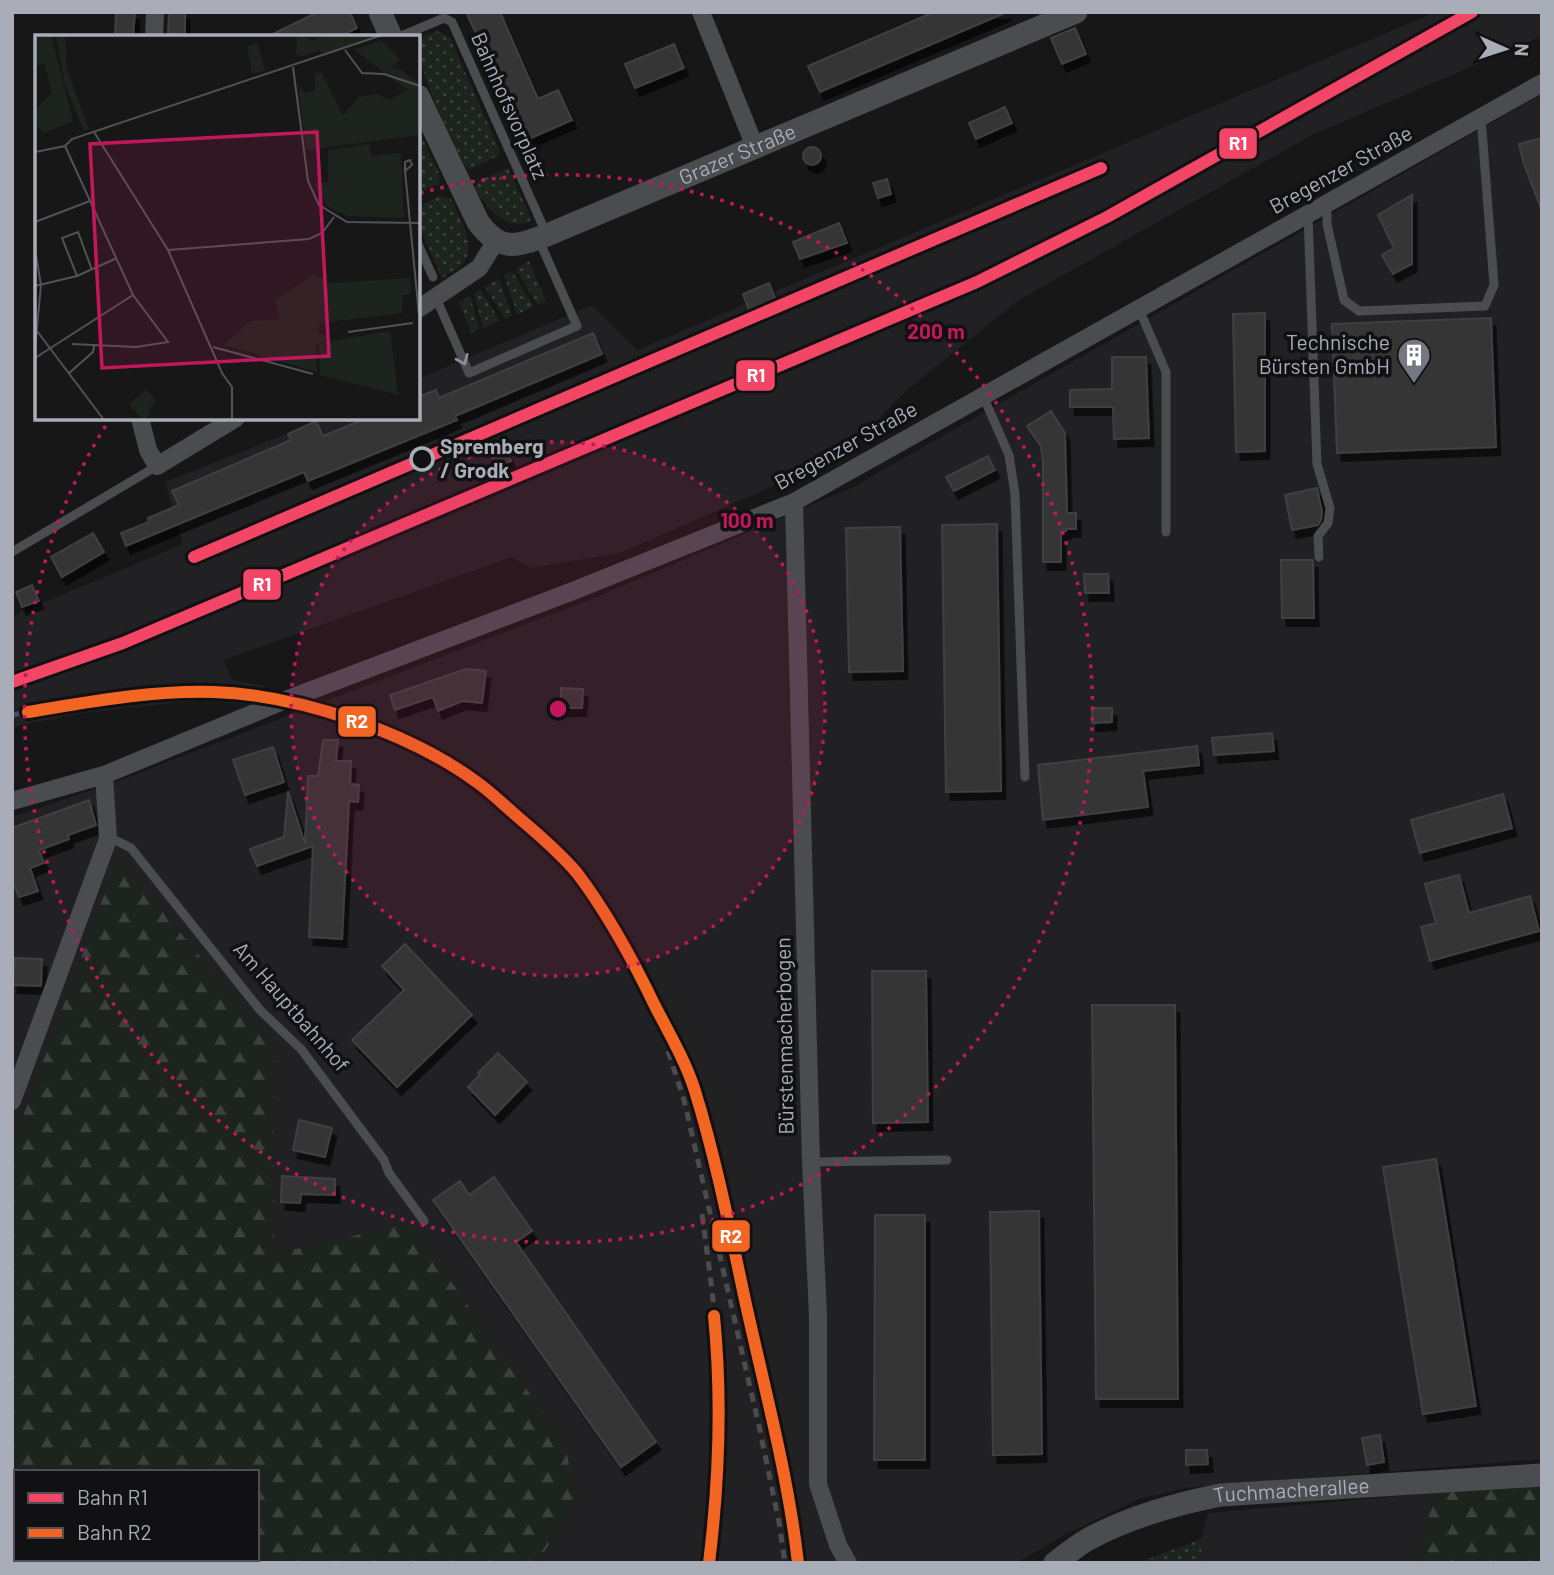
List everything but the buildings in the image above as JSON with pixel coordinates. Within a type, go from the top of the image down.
[{"type":"street","points":[[154,35],[155,12]]},
{"type":"street","points":[[380,12],[390,35]]},
{"type":"street","points":[[701,12],[755,147]]},
{"type":"street","name":"Grazer Straße","points":[[496,241],[514,246],[541,231],[755,147],[1076,12]]},
{"type":"street","name":"Bregenzer Straße","points":[[12,801],[104,775],[283,701],[573,591],[794,502],[1542,83]]},
{"type":"street","points":[[420,100],[478,222],[496,241],[478,268],[420,308]]},
{"type":"street","points":[[140,420],[148,450],[156,466],[233,420]]},
{"type":"street","name":"Bürstenmacherbogen","points":[[794,502],[811,1162],[818,1316],[818,1484],[838,1545],[848,1563]]},
{"type":"street","points":[[12,1101],[108,839],[104,775]]},
{"type":"street","name":"Tuchmacherallee","points":[[1055,1563],[1086,1541],[1133,1519],[1182,1503],[1222,1495],[1542,1475]]},
{"type":"lane","name":"Bahnhofsvorplatz","points":[[404,35],[444,19],[453,22],[541,231],[577,326],[469,373],[436,298]]},
{"type":"lane","points":[[1327,204],[1327,225],[1345,300],[1359,311],[1485,306],[1494,285],[1481,117]]},
{"type":"lane","points":[[1308,214],[1317,464],[1330,508],[1328,523],[1318,536],[1319,557]]},
{"type":"lane","points":[[420,248],[433,276]]},
{"type":"lane","points":[[1139,309],[1166,372],[1166,531]]},
{"type":"lane","points":[[983,396],[1009,455],[1015,494],[1024,777]]},
{"type":"lane","points":[[12,552],[156,466]]},
{"type":"lane","name":"Am Hauptbahnhof","points":[[108,839],[131,848],[260,1010],[301,1049],[384,1160],[388,1173],[424,1221]]},
{"type":"lane","points":[[811,1162],[947,1160]]},
{"type":"shaded area","points":[[1436,12],[1542,12],[1542,36],[1312,135],[1019,300],[907,390],[862,436],[808,471],[620,553],[531,568],[512,557],[224,660],[232,680],[265,686],[248,705],[204,700],[84,713],[12,727],[12,616],[183,544],[165,482],[322,420],[420,420],[420,378],[592,305],[637,350]]},
{"type":"shaded area","points":[[1542,94],[1542,1459],[1185,1488],[1139,1499],[1064,1535],[1016,1563],[537,1563],[576,1502],[274,1254],[273,1045],[118,858],[12,1146],[12,817],[110,784],[594,598],[853,487]]},
{"type":"shaded area","points":[[1434,1493],[1418,1563],[1202,1563],[1201,1539],[1208,1513]]},
{"type":"green space","points":[[437,31],[450,38],[499,149],[499,155],[472,169],[465,167],[423,70],[420,38]]},
{"type":"green space","points":[[420,132],[440,176],[438,184],[420,192]]},
{"type":"green space","points":[[508,168],[532,220],[514,224],[506,221],[491,210],[474,189],[478,181]]},
{"type":"green space","points":[[440,196],[451,199],[466,232],[466,258],[461,266],[442,278],[420,228],[420,206]]},
{"type":"green space","points":[[529,261],[546,301],[538,305],[516,269]]},
{"type":"green space","points":[[512,271],[534,307],[517,314],[504,275]]},
{"type":"green space","points":[[499,278],[512,315],[505,319],[485,287]]},
{"type":"green space","points":[[480,289],[500,321],[483,328],[474,293]]},
{"type":"green space","points":[[470,296],[479,329],[471,333],[459,302]]},
{"type":"green space","points":[[118,857],[273,1045],[274,1254],[410,1223],[565,1444],[576,1502],[537,1563],[238,1563],[259,1561],[259,1470],[14,1470],[12,1491],[12,1146]]},
{"type":"green space","points":[[1542,1485],[1542,1563],[1418,1563],[1434,1493]]},
{"type":"green space","points":[[14,1508],[14,1561],[104,1563],[12,1563]]},
{"type":"green space","points":[[1201,1539],[1202,1563],[1138,1563]]},
{"type":"railway","points":[[12,715],[89,701],[213,692],[258,696],[319,710],[387,733],[426,751],[477,782],[576,872],[626,947],[695,1088],[773,1426],[795,1529],[798,1563]]},
{"type":"railway","points":[[668,1051],[684,1100],[759,1426],[785,1563]]},
{"type":"railway","points":[[702,1214],[718,1361],[715,1506],[709,1563]]},
{"type":"rail line","name":"R1","points":[[12,682],[123,643],[977,282],[1107,217],[1472,12]]},
{"type":"rail line","name":"R1","points":[[194,557],[1101,168]]},
{"type":"rail line","name":"R2","points":[[28,712],[121,698],[191,692],[247,695],[317,709],[387,733],[450,765],[488,791],[549,844],[577,873],[629,955],[682,1058],[695,1091],[716,1169],[775,1431],[798,1563]]},
{"type":"rail line","name":"R2","points":[[709,1563],[718,1440],[714,1316]]},
{"type":"place","name":"Technische Bürsten GmbH","points":[[1414,385]]},
{"type":"place","name":"Spremberg / Grodk","points":[[422,459]]}]
